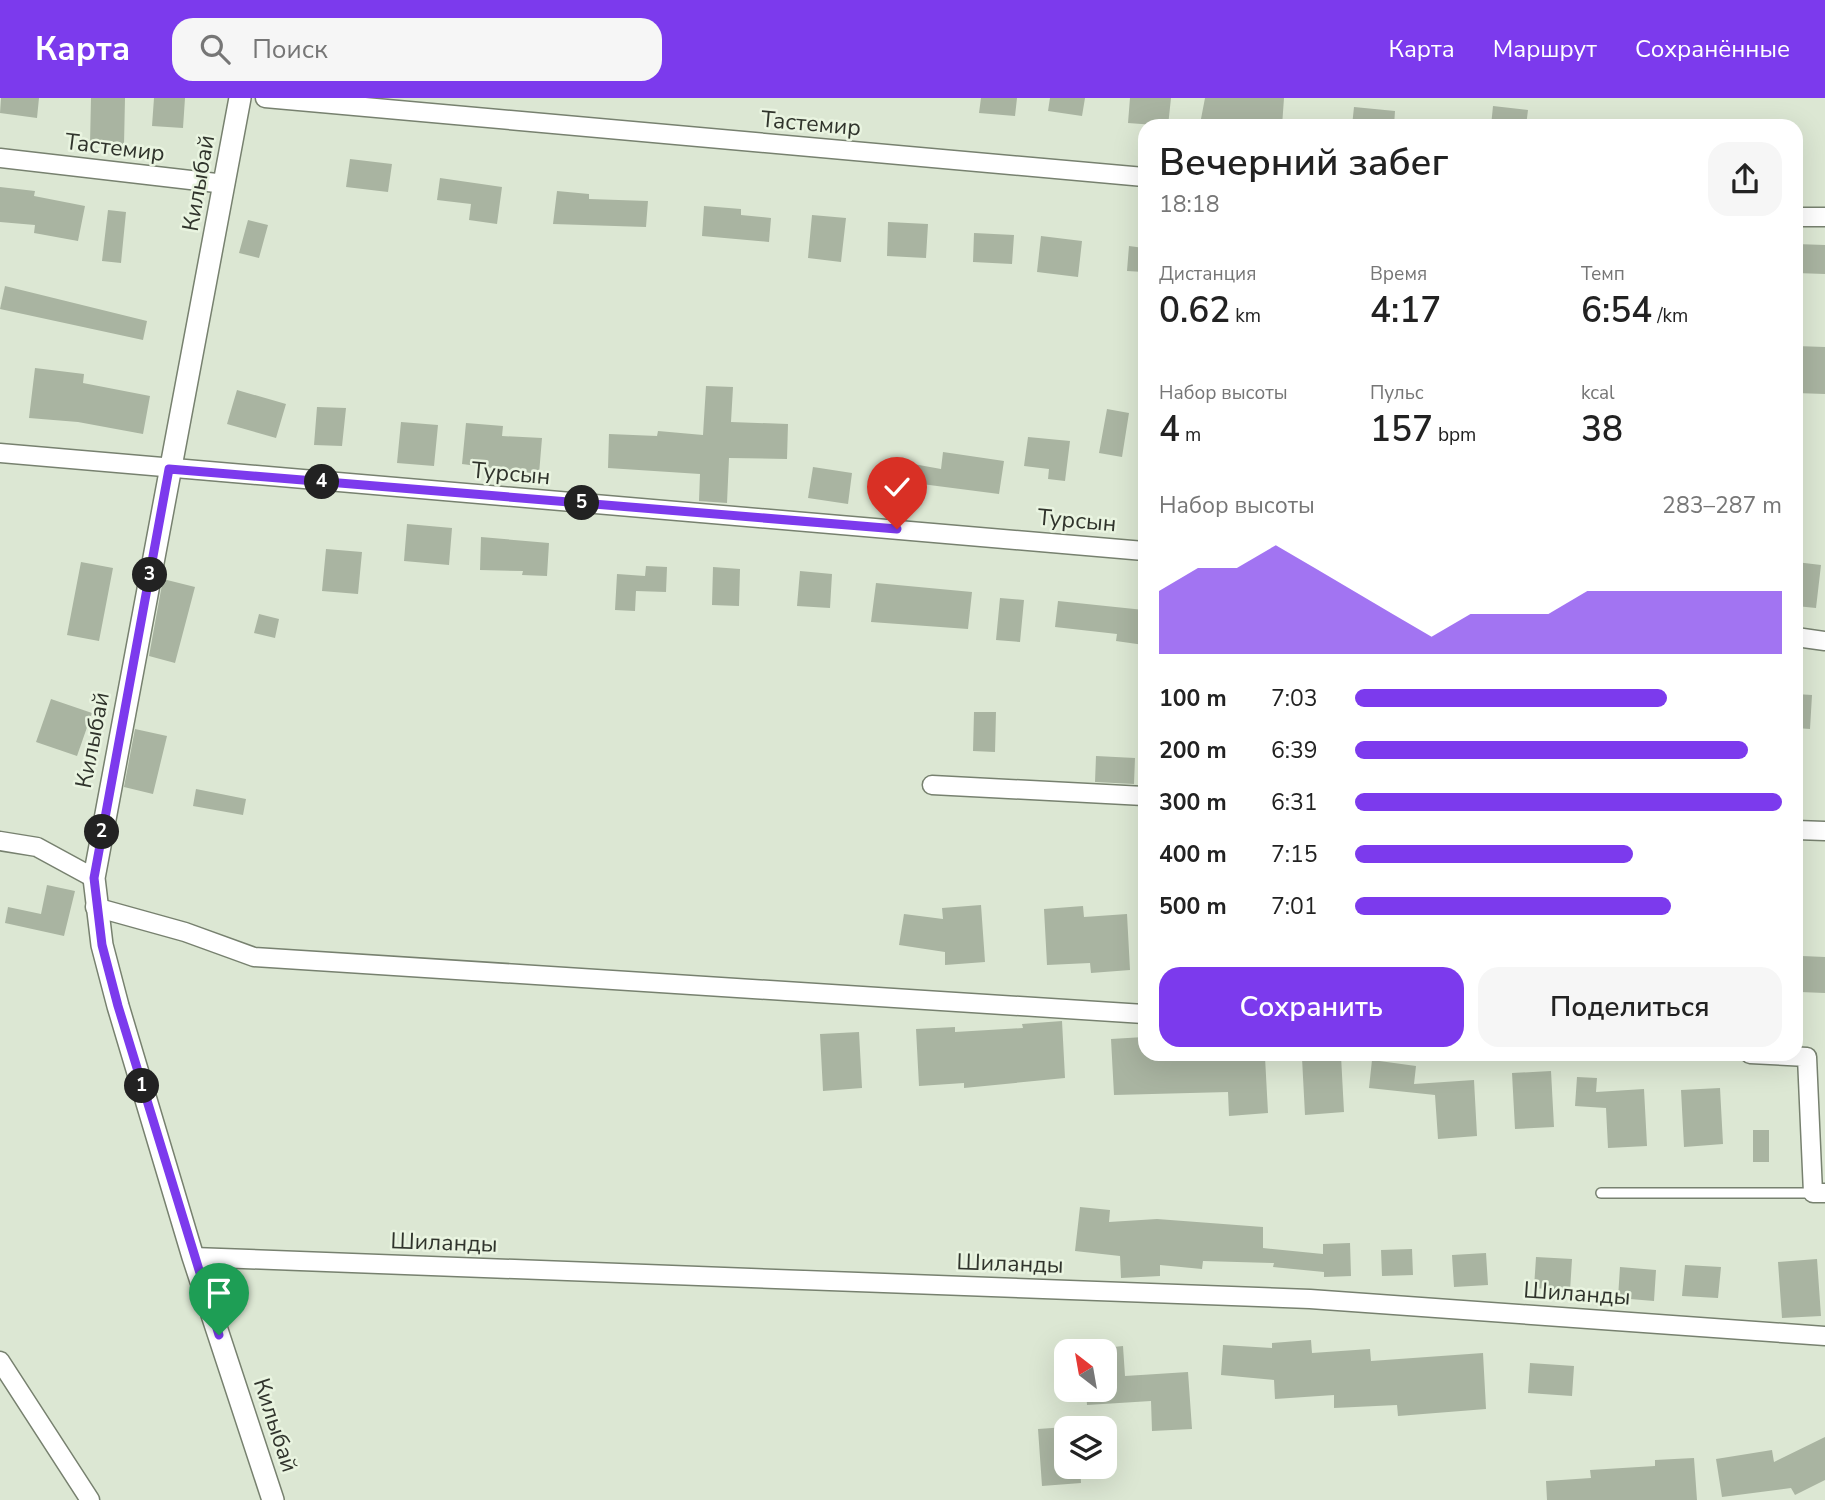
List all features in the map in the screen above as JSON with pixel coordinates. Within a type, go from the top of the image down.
[{"type":"street","name":"Килыбай","points":[[240,98],[94,878],[95,907],[118,1006],[266,1497]]},
{"type":"street","name":"Тастемир","points":[[265,98],[1138,176]]},
{"type":"street","name":"Тастемир","points":[[0,159],[225,184]]},
{"type":"street","points":[[1803,217],[1825,217]]},
{"type":"street","name":"Турсын","points":[[0,453],[1138,550]]},
{"type":"street","points":[[1803,638],[1825,641]]},
{"type":"street","points":[[932,785],[1138,796]]},
{"type":"street","points":[[1803,830],[1825,831]]},
{"type":"street","points":[[0,841],[37,847],[94,878]]},
{"type":"street","points":[[95,907],[185,932],[254,957],[1138,1014]]},
{"type":"street","points":[[1803,1057],[1807,1057],[1819,1193]]},
{"type":"street","name":"Шиланды","points":[[193,1257],[1310,1299],[1825,1336]]},
{"type":"street","points":[[0,1361],[90,1500]]},
{"type":"lane","points":[[1601,1193],[1819,1193]]},
{"type":"building","points":[[1,98],[39,98],[37,118],[0,113]]},
{"type":"building","points":[[91,98],[125,98],[124,145],[90,144]]},
{"type":"building","points":[[154,98],[185,98],[183,128],[152,126]]},
{"type":"building","points":[[981,98],[1017,98],[1015,116],[979,113]]},
{"type":"building","points":[[1050,98],[1085,98],[1082,116],[1048,111]]},
{"type":"building","points":[[1130,98],[1171,98],[1169,119],[1138,119],[1138,124],[1128,123]]},
{"type":"building","points":[[1205,98],[1284,98],[1282,119],[1201,119]]},
{"type":"building","points":[[1493,106],[1528,110],[1527,119],[1492,119]]},
{"type":"building","points":[[1354,107],[1395,111],[1394,119],[1353,119]]},
{"type":"building","points":[[350,159],[392,164],[388,192],[346,187]]},
{"type":"building","points":[[440,178],[502,187],[497,224],[469,220],[471,204],[437,200]]},
{"type":"building","points":[[0,187],[35,191],[34,196],[85,206],[78,241],[34,233],[35,225],[0,222]]},
{"type":"building","points":[[557,191],[589,194],[589,199],[648,201],[646,227],[553,224]]},
{"type":"building","points":[[704,206],[741,209],[741,215],[771,218],[769,242],[702,236]]},
{"type":"building","points":[[108,210],[126,212],[121,263],[102,261]]},
{"type":"building","points":[[812,215],[846,218],[841,262],[808,258]]},
{"type":"building","points":[[248,220],[268,225],[259,258],[239,253]]},
{"type":"building","points":[[888,222],[928,224],[926,258],[887,256]]},
{"type":"building","points":[[974,233],[1014,235],[1012,264],[973,262]]},
{"type":"building","points":[[1041,236],[1082,241],[1078,277],[1037,272]]},
{"type":"building","points":[[1803,244],[1825,245],[1825,274],[1803,273]]},
{"type":"building","points":[[1129,246],[1138,247],[1138,272],[1127,271]]},
{"type":"building","points":[[5,286],[147,321],[143,340],[0,309]]},
{"type":"building","points":[[1803,346],[1825,347],[1825,394],[1803,393]]},
{"type":"building","points":[[35,368],[84,374],[83,383],[150,396],[143,434],[78,422],[29,418]]},
{"type":"building","points":[[706,386],[733,387],[731,422],[788,424],[787,459],[729,458],[727,503],[699,501],[700,474],[608,468],[609,434],[657,436],[658,431],[703,435]]},
{"type":"building","points":[[237,390],[286,404],[276,438],[227,424]]},
{"type":"building","points":[[317,407],[346,408],[342,446],[314,445]]},
{"type":"building","points":[[1107,409],[1129,413],[1122,457],[1099,453]]},
{"type":"building","points":[[401,422],[438,425],[434,466],[397,463]]},
{"type":"building","points":[[466,423],[503,426],[502,436],[542,438],[539,474],[462,464]]},
{"type":"building","points":[[1028,437],[1070,441],[1065,481],[1048,479],[1049,469],[1024,466]]},
{"type":"building","points":[[943,452],[1004,461],[999,494],[883,479],[886,459],[941,469]]},
{"type":"building","points":[[813,467],[852,473],[848,504],[808,498]]},
{"type":"building","points":[[407,524],[452,528],[449,565],[404,561]]},
{"type":"building","points":[[481,537],[549,543],[547,576],[522,575],[523,571],[480,570]]},
{"type":"building","points":[[326,549],[362,552],[358,594],[322,591]]},
{"type":"building","points":[[81,562],[113,568],[99,641],[67,635]]},
{"type":"building","points":[[1803,563],[1821,565],[1816,608],[1803,607]]},
{"type":"building","points":[[646,566],[667,567],[666,592],[636,591],[635,611],[615,610],[617,574],[645,576]]},
{"type":"building","points":[[713,567],[740,569],[739,606],[712,605]]},
{"type":"building","points":[[800,571],[832,574],[830,608],[797,606]]},
{"type":"building","points":[[163,579],[195,587],[175,663],[149,656]]},
{"type":"building","points":[[876,583],[972,592],[968,629],[871,622]]},
{"type":"building","points":[[1000,598],[1024,600],[1020,642],[996,640]]},
{"type":"building","points":[[1058,601],[1138,609],[1138,644],[1116,641],[1117,634],[1055,627]]},
{"type":"building","points":[[259,614],[279,619],[275,638],[254,633]]},
{"type":"building","points":[[1803,694],[1812,695],[1810,729],[1803,728]]},
{"type":"building","points":[[51,699],[92,713],[77,756],[36,742]]},
{"type":"building","points":[[974,712],[996,712],[995,752],[973,751]]},
{"type":"building","points":[[135,729],[167,736],[153,794],[124,787]]},
{"type":"building","points":[[1096,756],[1135,758],[1134,784],[1095,782]]},
{"type":"building","points":[[196,789],[246,799],[243,815],[193,806]]},
{"type":"building","points":[[47,885],[75,891],[64,936],[5,923],[8,907],[41,914]]},
{"type":"building","points":[[981,905],[985,962],[945,965],[945,952],[899,945],[904,914],[943,919],[942,908]]},
{"type":"building","points":[[1083,906],[1084,917],[1127,914],[1130,970],[1091,973],[1090,963],[1047,965],[1044,909]]},
{"type":"building","points":[[1803,956],[1825,957],[1825,993],[1803,992]]},
{"type":"building","points":[[1062,1021],[1065,1078],[964,1088],[964,1083],[919,1086],[916,1029],[955,1027],[955,1032],[1023,1028],[1022,1024]]},
{"type":"building","points":[[859,1032],[862,1088],[823,1091],[820,1034]]},
{"type":"building","points":[[1138,1037],[1138,1061],[1265,1061],[1268,1113],[1229,1116],[1228,1092],[1114,1095],[1111,1039]]},
{"type":"building","points":[[1302,1061],[1341,1061],[1344,1112],[1305,1115]]},
{"type":"building","points":[[1372,1061],[1416,1066],[1414,1084],[1474,1080],[1477,1136],[1438,1139],[1435,1095],[1369,1088]]},
{"type":"building","points":[[1551,1071],[1554,1127],[1515,1129],[1512,1073]]},
{"type":"building","points":[[1577,1077],[1597,1078],[1596,1092],[1644,1089],[1647,1146],[1608,1148],[1606,1108],[1575,1106]]},
{"type":"building","points":[[1720,1088],[1723,1144],[1684,1147],[1681,1090]]},
{"type":"building","points":[[1753,1130],[1769,1130],[1769,1162],[1753,1162]]},
{"type":"building","points":[[1080,1207],[1110,1210],[1109,1222],[1157,1219],[1263,1227],[1263,1248],[1323,1254],[1323,1244],[1350,1243],[1351,1276],[1324,1277],[1324,1272],[1273,1267],[1274,1263],[1203,1261],[1202,1269],[1160,1265],[1160,1276],[1121,1278],[1120,1256],[1075,1251]]},
{"type":"building","points":[[1412,1249],[1413,1275],[1382,1276],[1381,1250]]},
{"type":"building","points":[[1486,1253],[1488,1285],[1454,1287],[1452,1255]]},
{"type":"building","points":[[1536,1257],[1572,1259],[1570,1291],[1534,1288]]},
{"type":"building","points":[[1817,1259],[1821,1316],[1782,1318],[1778,1262]]},
{"type":"building","points":[[1685,1265],[1721,1267],[1718,1298],[1682,1296]]},
{"type":"building","points":[[1620,1267],[1656,1270],[1654,1301],[1618,1298]]},
{"type":"building","points":[[1311,1340],[1312,1353],[1370,1349],[1371,1361],[1483,1353],[1486,1409],[1398,1416],[1397,1405],[1334,1408],[1334,1395],[1275,1399],[1274,1380],[1221,1375],[1223,1345],[1272,1348],[1272,1343]]},
{"type":"building","points":[[1123,1346],[1125,1376],[1188,1372],[1192,1429],[1152,1431],[1151,1401],[1087,1405],[1087,1402],[1117,1402],[1117,1347]]},
{"type":"building","points":[[1530,1363],[1574,1366],[1572,1396],[1528,1393]]},
{"type":"building","points":[[1054,1428],[1054,1479],[1081,1479],[1081,1483],[1042,1486],[1038,1429]]},
{"type":"building","points":[[1825,1437],[1825,1480],[1795,1495],[1791,1488],[1722,1497],[1716,1459],[1772,1450],[1774,1462]]},
{"type":"building","points":[[1694,1458],[1697,1500],[1547,1500],[1546,1481],[1591,1478],[1590,1470],[1655,1466],[1655,1460]]},
{"type":"route","points":[[219,1335],[118,1006],[95,907],[94,878],[169,469],[897,529]]}]
